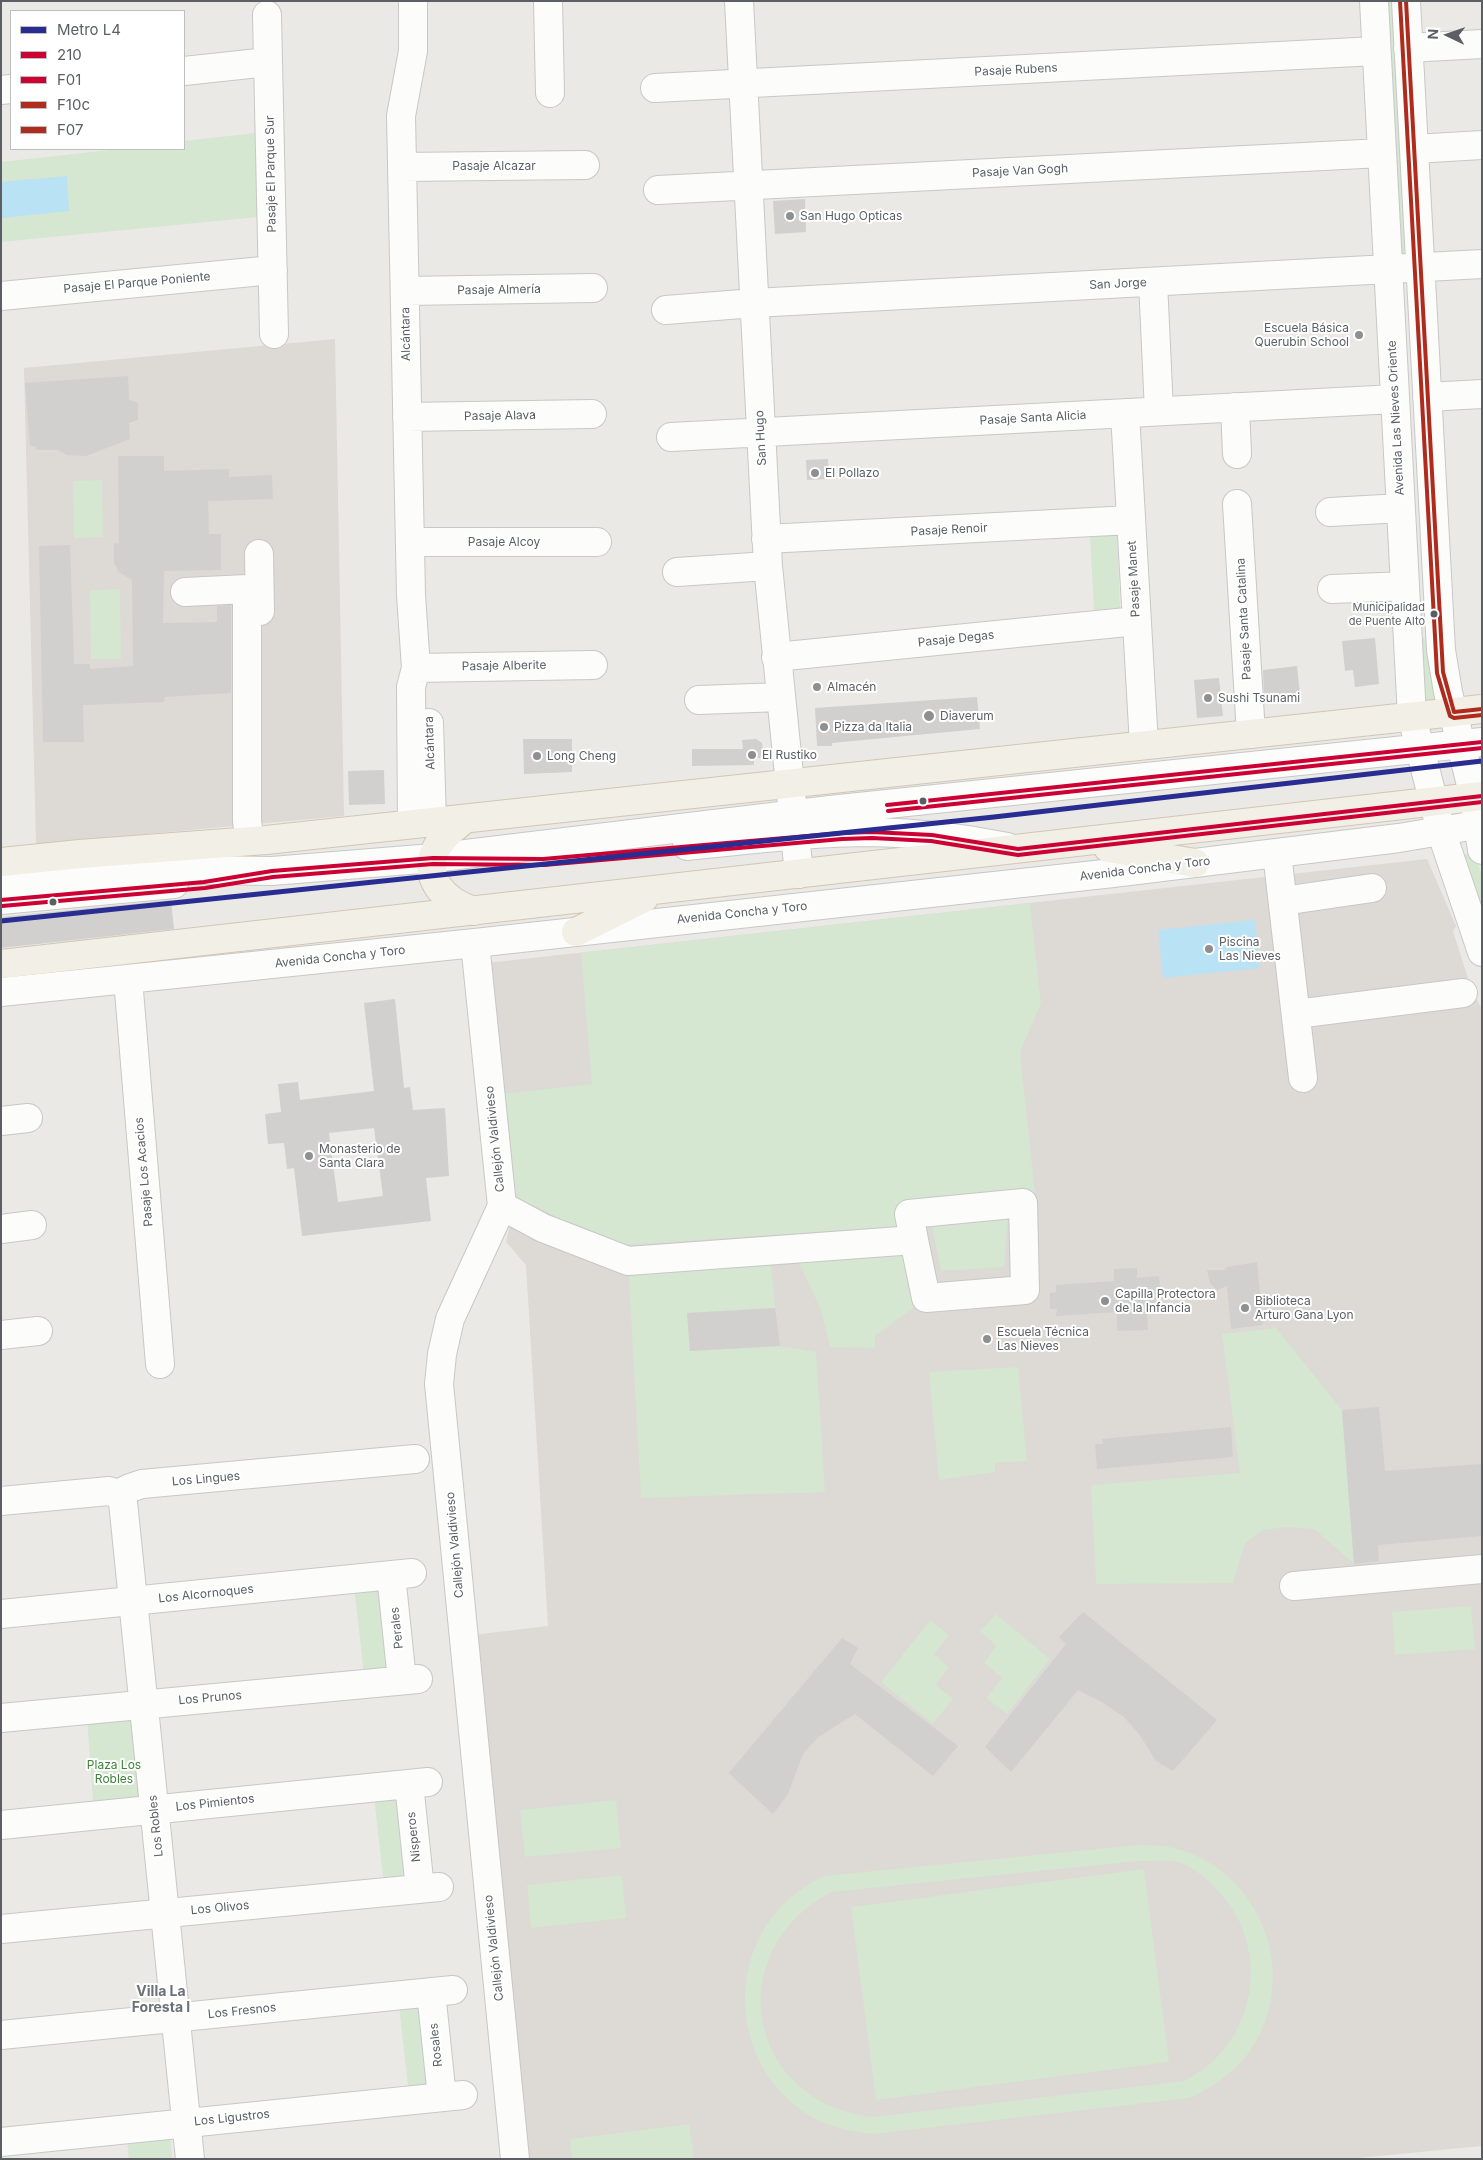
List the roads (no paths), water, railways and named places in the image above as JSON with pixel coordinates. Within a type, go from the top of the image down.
[{"type":"main road","points":[[1,862],[89,853],[258,841],[1482,709]]},
{"type":"main road","points":[[1,964],[1478,797]]},
{"type":"main road","points":[[465,819],[445,836],[437,847],[433,858],[435,883],[440,892],[456,904],[474,911]]},
{"type":"main road","points":[[1077,842],[1195,863]]},
{"type":"main road","points":[[576,932],[661,889]]},
{"type":"street","name":"Alcántara","points":[[413,1],[413,51],[402,106],[402,167],[410,542],[416,668],[424,678],[428,697],[422,823]]},
{"type":"street","points":[[548,1],[550,93]]},
{"type":"street","name":"San Hugo","points":[[739,1],[766,539],[776,657],[799,874]]},
{"type":"street","name":"Avenida Las Nieves Oriente","points":[[1374,1],[1412,717],[1440,831],[1482,952]]},
{"type":"street","points":[[1406,1],[1443,665],[1454,712],[1472,743],[1481,833]]},
{"type":"street","name":"Pasaje El Parque Sur","points":[[267,15],[274,334]]},
{"type":"street","points":[[1408,48],[1482,44]]},
{"type":"street","name":"Pasaje Rubens","points":[[655,88],[1376,51]]},
{"type":"street","points":[[185,71],[268,62]]},
{"type":"street","points":[[1414,149],[1482,145]]},
{"type":"street","name":"Pasaje Van Gogh","points":[[658,190],[1382,152]]},
{"type":"street","name":"Pasaje Alcazar","points":[[402,167],[585,165]]},
{"type":"street","name":"San Jorge","points":[[666,310],[754,303],[1482,264]]},
{"type":"street","name":"Pasaje El Parque Poniente","points":[[1,296],[273,270]]},
{"type":"street","points":[[1153,282],[1159,411]]},
{"type":"street","name":"Pasaje Almería","points":[[405,291],[593,288]]},
{"type":"street","points":[[1427,397],[1482,394]]},
{"type":"street","name":"Pasaje Santa Alicia","points":[[671,437],[1395,399]]},
{"type":"street","points":[[1235,408],[1237,454]]},
{"type":"street","name":"Pasaje Manet","points":[[1125,413],[1144,745]]},
{"type":"street","name":"Pasaje Alava","points":[[407,417],[592,414]]},
{"type":"street","name":"Pasaje Santa Catalina","points":[[1237,504],[1251,734]]},
{"type":"street","points":[[1330,512],[1401,508]]},
{"type":"street","name":"Pasaje Renoir","points":[[766,539],[1131,520]]},
{"type":"street","name":"Pasaje Alcoy","points":[[410,542],[598,542]]},
{"type":"street","points":[[258,841],[263,822],[259,554]]},
{"type":"street","points":[[676,572],[768,566]]},
{"type":"street","points":[[1332,590],[1405,576],[1436,566]]},
{"type":"street","points":[[185,592],[247,589],[247,821],[258,841]]},
{"type":"street","name":"Pasaje Degas","points":[[776,657],[1137,621]]},
{"type":"street","name":"Pasaje Alberite","points":[[416,668],[593,665]]},
{"type":"street","points":[[699,700],[781,697]]},
{"type":"street","points":[[1174,742],[1300,762]]},
{"type":"street","points":[[1,900],[204,882],[272,871],[433,858],[543,859],[1300,762],[1472,743]]},
{"type":"street","points":[[795,826],[956,838],[1018,848]]},
{"type":"street","name":"Avenida Concha y Toro","points":[[1,992],[475,944],[1195,863],[1440,831],[1481,833]]},
{"type":"street","points":[[1277,853],[1303,1078]]},
{"type":"street","points":[[1,878],[132,868],[272,871]]},
{"type":"street","points":[[1283,901],[1372,888]]},
{"type":"street","name":"Callejón Valdivieso","points":[[475,944],[502,1206],[450,1319],[442,1354],[439,1384],[515,2159]]},
{"type":"street","name":"Pasaje Los Acacios","points":[[128,979],[160,1364]]},
{"type":"street","points":[[1296,1014],[1463,993]]},
{"type":"street","points":[[1,1120],[28,1118]]},
{"type":"street","points":[[1023,1203],[1025,1290],[926,1298],[914,1240],[909,1214],[1023,1203]]},
{"type":"street","points":[[502,1206],[543,1228],[628,1261],[914,1240]]},
{"type":"street","points":[[1,1228],[32,1225]]},
{"type":"street","points":[[1,1334],[38,1331]]},
{"type":"street","name":"Los Lingues","points":[[1,1501],[105,1491],[118,1494],[142,1484],[414,1459]]},
{"type":"street","name":"Los Robles","points":[[118,1494],[123,1502],[134,1601],[190,2159]]},
{"type":"street","points":[[1294,1586],[1482,1569]]},
{"type":"street","name":"Los Alcornoques","points":[[1,1614],[401,1574]]},
{"type":"street","name":"Perales","points":[[401,1574],[410,1679]]},
{"type":"street","name":"Los Prunos","points":[[1,1718],[410,1679]]},
{"type":"street","name":"Los Pimientos","points":[[1,1825],[418,1783]]},
{"type":"street","name":"Nísperos","points":[[418,1783],[430,1888]]},
{"type":"street","name":"Los Olivos","points":[[1,1929],[430,1888]]},
{"type":"street","name":"Los Fresnos","points":[[1,2035],[442,1991]]},
{"type":"street","name":"Rosales","points":[[442,1991],[453,2096]]},
{"type":"street","name":"Los Ligustros","points":[[1,2142],[453,2096]]},
{"type":"water","points":[[67,176],[69,211],[1,218],[1,182]]},
{"type":"water","name":"Piscina Las Nieves","points":[[1255,920],[1260,968],[1163,978],[1158,930]]},
{"type":"metro line","name":"L4","points":[[1,921],[994,817],[1482,761]]},
{"type":"place","name":"San Hugo Opticas","points":[[790,216]]},
{"type":"place","name":"Escuela Básica Querubin School","points":[[1359,335]]},
{"type":"place","name":"El Pollazo","points":[[815,473]]},
{"type":"place","name":"Municipalidad de Puente Alto","points":[[1434,614]]},
{"type":"place","name":"Almacén","points":[[817,687]]},
{"type":"place","name":"Sushi Tsunami","points":[[1208,698]]},
{"type":"place","name":"Diaverum","points":[[929,716]]},
{"type":"place","name":"Pizza da Italia","points":[[824,727]]},
{"type":"place","name":"El Rustiko","points":[[752,755]]},
{"type":"place","name":"Long Cheng","points":[[537,756]]},
{"type":"place","name":"Piscina Las Nieves","points":[[1209,949]]},
{"type":"place","name":"Monasterio de Santa Clara","points":[[309,1156]]},
{"type":"place","name":"Capilla Protectora de la Infancia","points":[[1105,1301]]},
{"type":"place","name":"Biblioteca Arturo Gana Lyon","points":[[1245,1308]]},
{"type":"place","name":"Escuela Técnica Las Nieves","points":[[987,1339]]},
{"type":"district","name":"Villa La Foresta I","points":[[161,2000]]},
{"type":"park label","name":"Plaza Los Robles","points":[[114,1772]]}]
